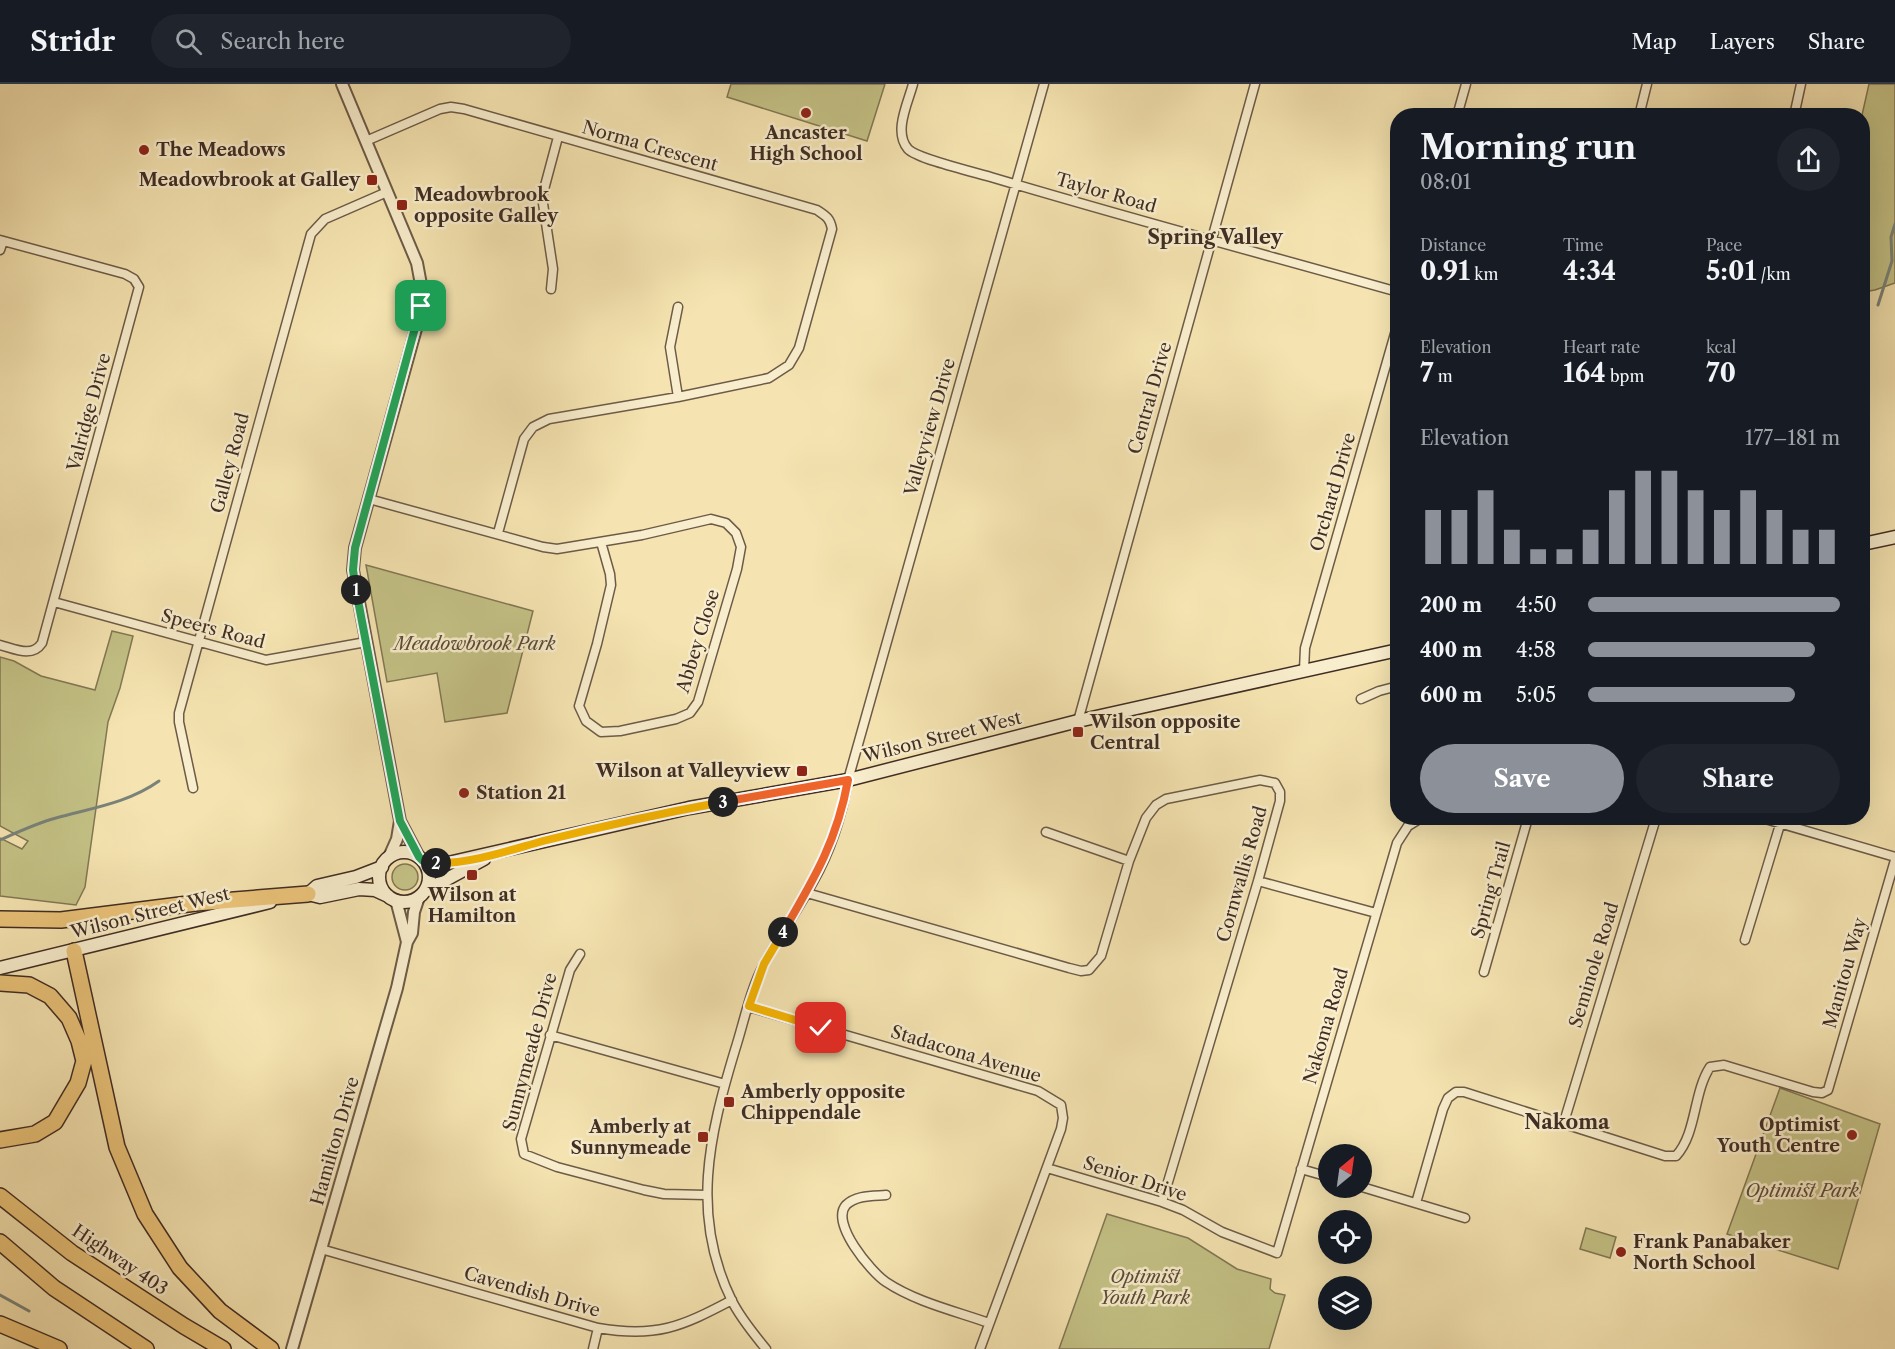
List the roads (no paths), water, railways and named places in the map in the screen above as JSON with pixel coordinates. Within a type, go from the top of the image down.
[{"type":"highway","points":[[0,919],[61,920],[196,903],[308,894]]},
{"type":"highway","points":[[74,951],[117,1148],[146,1214],[180,1268],[220,1311],[271,1349]]},
{"type":"highway","points":[[0,983],[28,985],[50,996],[69,1018],[80,1041],[84,1061],[78,1083],[55,1122],[35,1134],[0,1140]]},
{"type":"highway","name":"Highway 403","points":[[0,1196],[72,1253],[223,1349]]},
{"type":"highway","points":[[0,1242],[54,1288],[146,1349]]},
{"type":"highway","points":[[0,1324],[59,1349]]},
{"type":"main road","points":[[1870,542],[1895,537]]},
{"type":"main road","name":"Wilson Street West","points":[[421,859],[448,863],[689,808],[848,780],[1078,721],[1390,652]]},
{"type":"main road","points":[[404,852],[421,859],[429,876],[422,894],[412,901],[392,898],[380,882],[386,862],[404,852]]},
{"type":"main road","name":"Wilson Street West","points":[[422,894],[493,854]]},
{"type":"main road","name":"Wilson Street West","points":[[308,894],[317,886],[356,877],[386,862]]},
{"type":"main road","name":"Wilson Street West","points":[[0,968],[308,894],[320,897],[359,889],[375,890],[392,898]]},
{"type":"street","points":[[342,84],[417,263],[422,299],[419,318],[355,548],[353,570],[400,821],[421,859]]},
{"type":"street","name":"Taylor Road","points":[[913,84],[901,126],[903,140],[909,151],[935,161],[1390,290]]},
{"type":"street","name":"Valleyview Drive","points":[[766,1349],[745,1323],[732,1300],[714,1252],[706,1195],[712,1136],[725,1084],[764,964],[824,861],[843,810],[848,780],[1044,84]]},
{"type":"street","name":"Central Drive","points":[[1078,721],[1255,84]]},
{"type":"street","points":[[1459,108],[1466,84]]},
{"type":"street","points":[[1641,108],[1647,84]]},
{"type":"street","points":[[1796,108],[1801,84]]},
{"type":"street","name":"Norma Crescent","points":[[366,141],[440,109],[452,107],[817,210],[829,217],[832,230],[799,348],[789,365],[770,378],[678,397],[549,419],[533,427],[524,439],[498,533]]},
{"type":"street","points":[[551,289],[553,269],[542,197],[558,137]]},
{"type":"street","name":"Galley Road","points":[[193,788],[179,714],[311,234],[325,219],[387,192]]},
{"type":"street","name":"Valridge Drive","points":[[0,250],[1,241],[125,274],[134,279],[139,287],[42,643],[39,648],[25,652],[0,645]]},
{"type":"street","points":[[678,306],[670,347],[678,397]]},
{"type":"street","name":"Orchard Drive","points":[[1304,670],[1305,648],[1390,351]]},
{"type":"street","name":"Abbey Close","points":[[369,499],[557,549],[711,519],[726,523],[736,533],[741,547],[698,702],[690,713],[676,719],[620,731],[601,732],[586,721],[579,706],[611,585],[601,542]]},
{"type":"street","name":"Speers Road","points":[[54,602],[260,659],[272,660],[366,642]]},
{"type":"street","points":[[1361,699],[1390,688]]},
{"type":"street","name":"Cornwallis Road","points":[[807,893],[1081,971],[1089,970],[1101,956],[1129,861],[1146,818],[1156,805],[1166,799],[1260,780],[1275,783],[1280,792],[1280,801],[1162,1202]]},
{"type":"street","points":[[386,862],[397,839],[400,821]]},
{"type":"street","name":"Nakoma Road","points":[[1277,1253],[1397,843],[1410,825]]},
{"type":"street","name":"Spring Trail","points":[[1484,972],[1526,825]]},
{"type":"street","name":"Seminole Road","points":[[1564,1122],[1654,825]]},
{"type":"street","points":[[1745,940],[1780,825]]},
{"type":"street","points":[[1796,825],[1895,858]]},
{"type":"street","points":[[1046,832],[1129,861]]},
{"type":"street","name":"Manitou Way","points":[[1564,1122],[1665,1156],[1676,1156],[1685,1142],[1703,1080],[1710,1067],[1724,1065],[1822,1093],[1828,1090],[1895,858]]},
{"type":"street","points":[[1258,881],[1376,914]]},
{"type":"street","name":"Hamilton Drive","points":[[292,1349],[397,988],[407,942],[412,933],[414,912],[422,894]]},
{"type":"street","name":"Hamilton Drive","points":[[392,898],[407,942]]},
{"type":"street","name":"Sunnymeade Drive","points":[[580,954],[570,970],[550,1035],[521,1139],[524,1154],[556,1167],[644,1190],[664,1194],[706,1195]]},
{"type":"street","name":"Stadacona Avenue","points":[[749,1006],[1038,1091],[1061,1105],[1064,1118],[980,1349]]},
{"type":"street","points":[[550,1035],[725,1084]]},
{"type":"street","points":[[1416,1203],[1443,1109],[1448,1098],[1455,1092],[1464,1092],[1564,1122]]},
{"type":"street","name":"Senior Drive","points":[[1047,1168],[1162,1202],[1183,1210],[1222,1232],[1277,1253]]},
{"type":"street","points":[[1301,1169],[1318,1174]]},
{"type":"street","points":[[1372,1190],[1465,1218]]},
{"type":"street","points":[[886,1195],[859,1198],[845,1206],[843,1212],[849,1237],[866,1264],[885,1281],[907,1293],[989,1323]]},
{"type":"street","name":"Cavendish Drive","points":[[321,1249],[619,1332],[674,1328],[732,1300]]},
{"type":"street","points":[[593,1349],[598,1328]]},
{"type":"waterway","points":[[1878,305],[1892,261],[1891,237],[1895,224]]},
{"type":"waterway","points":[[0,840],[49,820],[122,800],[159,781]]},
{"type":"waterway","points":[[0,1295],[29,1311]]},
{"type":"place","name":"Ancaster High School","points":[[806,113]]},
{"type":"place","name":"The Meadows","points":[[144,150]]},
{"type":"place","name":"Meadowbrook at Galley","points":[[372,180]]},
{"type":"place","name":"Meadowbrook opposite Galley","points":[[402,205]]},
{"type":"place","name":"Wilson opposite Central","points":[[1078,732]]},
{"type":"place","name":"Wilson at Valleyview","points":[[802,771]]},
{"type":"place","name":"Station 21","points":[[464,793]]},
{"type":"place","name":"Wilson at Hamilton","points":[[472,875]]},
{"type":"place","name":"Amberly opposite Chippendale","points":[[729,1102]]},
{"type":"place","name":"Optimist Youth Centre","points":[[1852,1135]]},
{"type":"place","name":"Amberly at Sunnymeade","points":[[703,1137]]},
{"type":"place","name":"Frank Panabaker North School","points":[[1621,1252]]},
{"type":"district","name":"Spring Valley","points":[[1215,237]]},
{"type":"district","name":"Nakoma","points":[[1567,1122]]},
{"type":"park label","name":"Meadowbrook Park","points":[[475,644]]},
{"type":"park label","name":"Optimist Park","points":[[1802,1191]]},
{"type":"park label","name":"Optimist Youth Park","points":[[1145,1287]]}]
